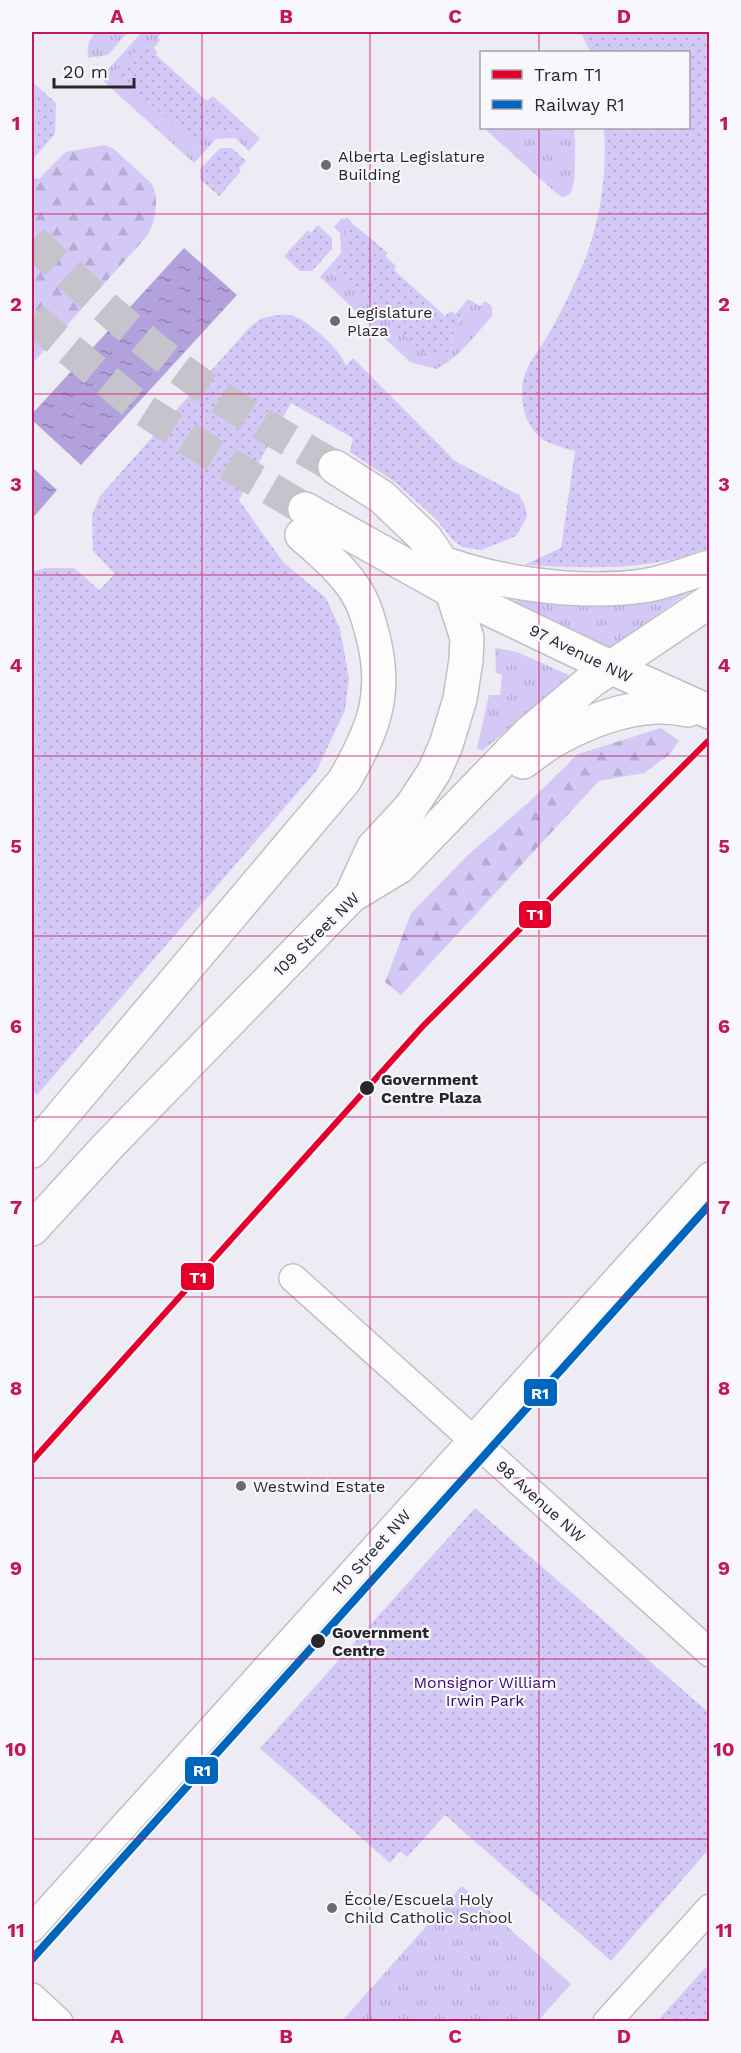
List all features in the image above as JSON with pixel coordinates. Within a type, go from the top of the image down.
[{"type":"main road","points":[[335,467],[381,497],[426,539],[448,578],[467,638],[460,699],[446,745],[434,772],[411,807],[373,848],[351,896]]},
{"type":"main road","name":"97 Avenue NW","points":[[32,1150],[344,781],[364,746],[375,717],[378,695],[380,673],[375,641],[357,592],[304,522],[448,578],[610,667],[710,713]]},
{"type":"main road","points":[[448,578],[587,590],[645,586],[710,567]]},
{"type":"main road","name":"109 Street NW","points":[[32,1229],[108,1145],[351,896],[399,867],[528,734],[610,667],[710,601]]},
{"type":"main road","points":[[451,814],[556,739],[579,727],[639,708],[677,707],[710,713]]},
{"type":"street","name":"110 Street NW","points":[[32,1928],[710,1176]]},
{"type":"street","name":"98 Avenue NW","points":[[293,1278],[710,1653]]},
{"type":"street","points":[[607,2022],[710,1908]]},
{"type":"street","points":[[32,1997],[59,2022]]},
{"type":"green space","points":[[96,32],[128,32],[108,55],[88,58],[89,44]]},
{"type":"green space","points":[[142,32],[163,32],[158,37],[160,40],[154,48],[138,48],[196,145],[209,130],[239,131],[245,125],[260,138],[249,151],[235,138],[216,139],[194,163],[100,78]]},
{"type":"green space","points":[[581,32],[710,32],[709,548],[686,556],[641,565],[571,567],[524,565],[561,548],[575,451],[549,443],[537,435],[526,417],[522,386],[528,367],[550,332],[590,246],[599,213],[605,162],[604,129],[690,129],[690,51],[590,51]]},
{"type":"green space","points":[[138,48],[154,48],[156,55],[207,101],[213,96],[245,125],[239,131],[209,130],[196,145],[116,72]]},
{"type":"green space","points":[[32,82],[56,103],[55,134],[32,160]]},
{"type":"green space","points":[[485,129],[574,129],[573,187],[567,196],[562,197]]},
{"type":"green space","points":[[105,145],[114,149],[151,183],[156,202],[153,224],[147,236],[32,364],[32,182],[35,178],[39,179],[66,152]]},
{"type":"green space","points":[[220,148],[232,148],[246,161],[239,168],[241,171],[219,196],[201,180],[200,169]]},
{"type":"green space","points":[[347,217],[353,224],[346,232],[346,256],[333,272],[449,351],[452,348],[454,331],[462,316],[458,311],[468,299],[480,306],[485,301],[492,306],[492,316],[452,359],[436,369],[410,362],[320,277],[341,253],[340,233],[334,227],[342,218],[344,220]]},
{"type":"green space","points":[[353,224],[388,253],[385,256],[396,266],[394,270],[445,316],[451,311],[455,314],[458,311],[462,316],[454,331],[452,348],[449,351],[441,354],[424,353],[333,271],[346,256],[346,232]]},
{"type":"green space","points":[[318,225],[332,238],[332,249],[312,271],[300,271],[284,256],[308,230],[311,233]]},
{"type":"green space","points":[[275,315],[294,316],[307,324],[324,337],[346,366],[353,358],[455,461],[519,495],[525,505],[527,517],[516,536],[481,550],[462,547],[453,540],[435,518],[396,483],[350,452],[353,438],[291,403],[239,500],[283,562],[326,598],[340,629],[349,678],[345,710],[317,770],[37,1095],[32,1090],[32,572],[45,568],[74,568],[99,590],[115,574],[93,551],[92,515],[100,496],[248,329],[260,319]]},
{"type":"green space","points":[[700,584],[615,645],[604,649],[511,610],[518,595]]},
{"type":"green space","points":[[495,648],[517,652],[569,675],[568,680],[482,751],[477,748],[489,695],[500,695],[502,675],[496,673]]},
{"type":"green space","points":[[661,728],[679,741],[670,754],[644,773],[599,781],[401,995],[385,982],[411,913],[469,854],[530,801],[578,754]]},
{"type":"green space","name":"Monsignor William Irwin Park","points":[[475,1508],[709,1713],[709,1849],[611,1961],[445,1815],[407,1857],[400,1851],[390,1863],[260,1748]]},
{"type":"green space","points":[[462,1886],[571,1984],[538,2021],[342,2021]]},
{"type":"green space","points":[[709,1964],[709,2021],[657,2021]]},
{"type":"water","points":[[184,248],[237,295],[81,465],[32,420],[32,414]]},
{"type":"water","points":[[32,467],[57,490],[32,519]]},
{"type":"tunnel","points":[[32,241],[90,294],[191,377],[244,413],[335,467]]},
{"type":"tunnel","points":[[32,318],[136,405],[228,464],[305,509]]},
{"type":"tram line","name":"T1","points":[[32,1461],[423,1026],[710,739]]},
{"type":"rail line","name":"R1","points":[[32,1959],[710,1204]]},
{"type":"place","name":"Alberta Legislature Building","points":[[326,165]]},
{"type":"place","name":"Legislature Plaza","points":[[335,321]]},
{"type":"place","name":"Government Centre Plaza","points":[[367,1088]]},
{"type":"place","name":"Westwind Estate","points":[[241,1486]]},
{"type":"place","name":"Government Centre","points":[[318,1641]]},
{"type":"place","name":"École/Escuela Holy Child Catholic School","points":[[332,1908]]}]
